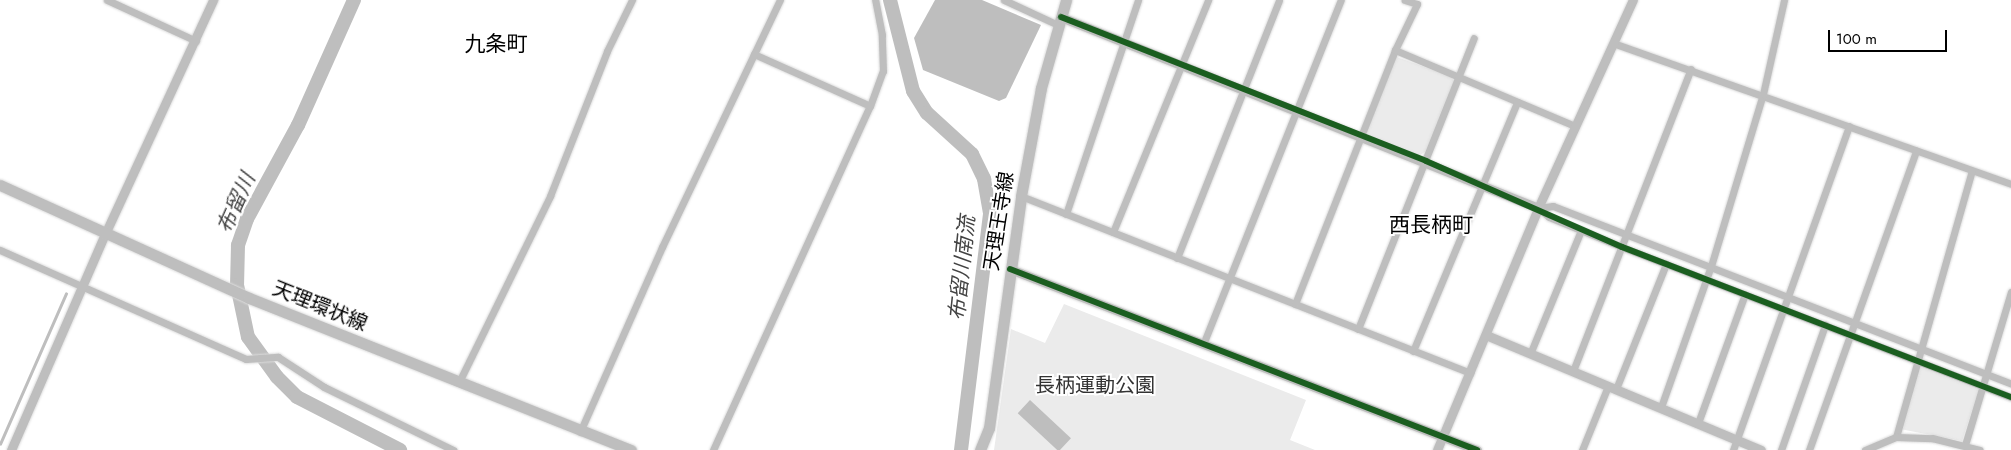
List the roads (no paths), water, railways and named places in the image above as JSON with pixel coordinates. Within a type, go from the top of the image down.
[{"type":"main road","name":"天理王寺線","points":[[980,450],[989,428],[1021,196],[1041,88],[1066,0]]},
{"type":"main road","name":"天理環状線","points":[[0,185],[249,298],[580,432],[631,450]]},
{"type":"street","points":[[107,0],[196,40]]},
{"type":"street","points":[[11,450],[105,234],[213,0]]},
{"type":"street","points":[[459,382],[550,196],[607,51],[632,0]]},
{"type":"street","points":[[580,432],[662,248],[780,0]]},
{"type":"street","points":[[713,450],[870,106],[883,71],[882,36],[875,0]]},
{"type":"street","points":[[1004,0],[1123,42],[1297,112],[1426,161],[1538,208],[1549,217],[1622,247],[2011,397]]},
{"type":"street","points":[[1066,214],[1138,0]]},
{"type":"street","points":[[1113,232],[1208,0]]},
{"type":"street","points":[[1177,258],[1279,0]]},
{"type":"street","points":[[1204,342],[1342,0]]},
{"type":"street","points":[[1295,304],[1395,50],[1417,4],[1405,0]]},
{"type":"street","points":[[1437,450],[1538,208],[1633,0]]},
{"type":"street","points":[[1661,406],[1711,266],[1763,94],[1784,0]]},
{"type":"street","points":[[1358,329],[1474,38]]},
{"type":"street","points":[[1613,43],[1763,94],[1916,152],[2011,184]]},
{"type":"street","points":[[1395,50],[1575,126]]},
{"type":"street","points":[[754,54],[870,106]]},
{"type":"street","points":[[1573,371],[1691,69]]},
{"type":"street","points":[[1413,351],[1517,102]]},
{"type":"street","points":[[1733,450],[1782,308],[1849,126]]},
{"type":"street","points":[[1809,450],[1916,152]]},
{"type":"street","points":[[1896,437],[1916,361],[1972,171]]},
{"type":"street","points":[[1021,196],[1470,373]]},
{"type":"street","points":[[1538,208],[1553,206],[1788,295],[1854,323],[2011,384]]},
{"type":"street","points":[[1530,354],[1581,230]]},
{"type":"street","points":[[0,250],[84,285],[246,359],[278,357],[324,386],[453,450]]},
{"type":"street","points":[[1582,450],[1612,388],[1666,264]]},
{"type":"street","points":[[1010,269],[1204,342],[1477,450]]},
{"type":"street","points":[[1965,445],[2011,292]]},
{"type":"street","points":[[1698,422],[1745,294]]},
{"type":"street","points":[[1781,450],[1825,325]]},
{"type":"street","points":[[1486,335],[1612,388],[1661,406],[1761,450]]},
{"type":"street","points":[[1865,450],[1896,437],[1932,438],[1980,450]]},
{"type":"waterway","name":"布留川","points":[[354,0],[298,125],[247,219],[238,245],[237,285],[248,337],[277,377],[297,397],[400,450]]},
{"type":"waterway","name":"布留川南流","points":[[890,0],[913,91],[927,113],[972,154],[984,179],[990,214],[961,450]]},
{"type":"waterway","points":[[0,444],[66,294]]},
{"type":"district","name":"九条町","points":[[496,44]]},
{"type":"district","name":"西長柄町","points":[[1431,225]]},
{"type":"park label","name":"長柄運動公園","points":[[1095,385]]}]
